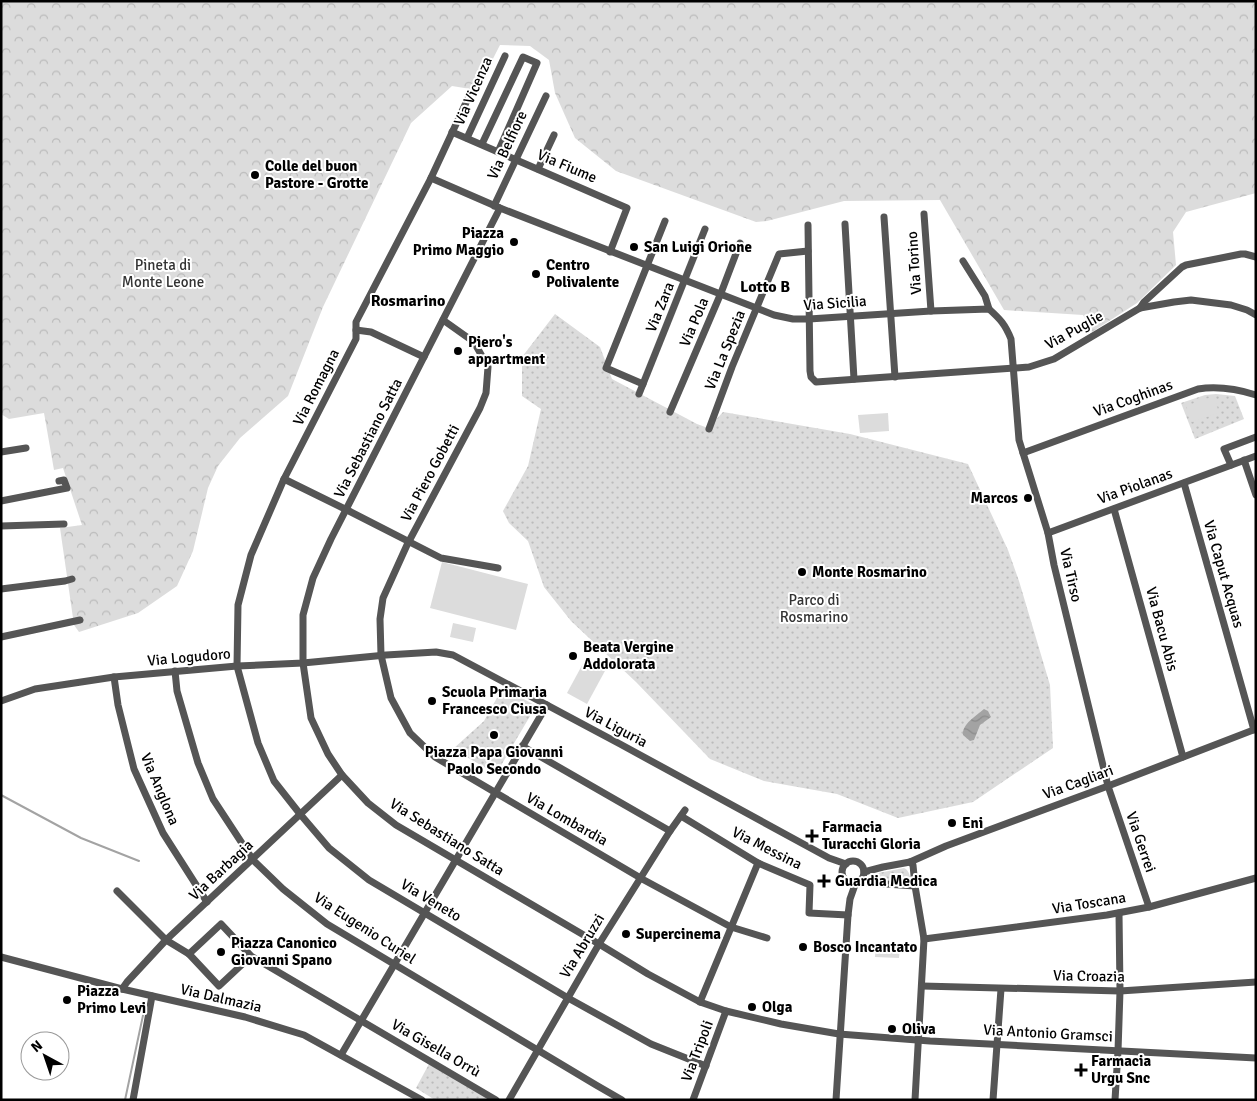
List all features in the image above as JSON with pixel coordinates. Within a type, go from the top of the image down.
[{"type":"street","name":"Via Vicenza","points":[[467,138],[504,56]]},
{"type":"street","points":[[482,144],[523,57],[537,63],[498,152]]},
{"type":"street","name":"Via Romagna","points":[[238,666],[238,605],[251,555],[284,480],[356,339],[356,322],[431,178],[470,94]]},
{"type":"street","name":"Via Belfiore","points":[[497,207],[516,159],[546,96]]},
{"type":"street","name":"Via Fiume","points":[[452,132],[627,208],[610,252]]},
{"type":"street","points":[[538,169],[554,135]]},
{"type":"street","name":"Via Sicilia","points":[[431,178],[497,207],[774,315],[793,319],[809,319],[989,309]]},
{"type":"street","name":"Via Sebastiano Satta","points":[[497,207],[443,320],[313,578],[303,615],[303,663],[311,718],[328,754],[342,775],[368,803],[396,825],[648,974],[700,1002],[726,1011],[781,1024],[839,1034]]},
{"type":"street","name":"Via Torino","points":[[924,214],[931,311]]},
{"type":"street","points":[[884,218],[895,377]]},
{"type":"street","points":[[643,384],[606,368],[665,221]]},
{"type":"street","points":[[845,224],[854,379]]},
{"type":"street","points":[[808,225],[809,319]]},
{"type":"street","name":"Via Zara","points":[[639,394],[705,229]]},
{"type":"street","name":"Via Pola","points":[[670,412],[740,243]]},
{"type":"street","name":"Via La Spezia","points":[[709,429],[732,367],[779,254],[808,251]]},
{"type":"street","points":[[1140,308],[1144,302],[1186,264],[1241,254],[1250,254],[1256,257]]},
{"type":"street","points":[[964,261],[985,296],[989,309],[1005,325],[1011,339],[1013,369]]},
{"type":"street","name":"Via Puglie","points":[[809,319],[810,371],[811,377],[816,382],[1029,367],[1054,359],[1140,308],[1174,302],[1191,300],[1231,304],[1256,315]]},
{"type":"street","name":"Via Piero Gobetti","points":[[381,655],[380,619],[383,598],[409,541],[480,408],[486,393],[488,367],[474,342],[443,320]]},
{"type":"street","points":[[356,330],[371,332],[424,357]]},
{"type":"street","name":"Via Tirso","points":[[1013,369],[1019,440],[1048,533],[1054,565],[1108,786]]},
{"type":"street","name":"Via Coghinas","points":[[1023,452],[1198,389],[1209,387],[1229,388],[1256,395]]},
{"type":"street","points":[[1231,465],[1224,449],[1256,438]]},
{"type":"street","points":[[1,452],[26,448]]},
{"type":"street","name":"Via Piolanas","points":[[1048,533],[1256,456]]},
{"type":"street","points":[[1244,460],[1256,495]]},
{"type":"street","points":[[1,501],[67,488],[64,480],[58,481]]},
{"type":"street","points":[[284,480],[441,558],[498,568]]},
{"type":"street","name":"Via Caput Acquas","points":[[1184,483],[1255,730]]},
{"type":"street","name":"Via Bacu Abis","points":[[1114,509],[1183,757]]},
{"type":"street","points":[[1,526],[64,524]]},
{"type":"street","points":[[1,589],[72,579]]},
{"type":"street","points":[[1,637],[80,620]]},
{"type":"street","name":"Via Liguria","points":[[381,655],[436,652],[453,656],[829,858],[844,871]]},
{"type":"street","name":"Via Logudoro","points":[[1,701],[35,689],[114,677],[238,666],[303,663],[381,655]]},
{"type":"street","name":"Via Lombardia","points":[[381,655],[391,698],[410,733],[435,757],[640,878],[731,927],[767,938]]},
{"type":"street","name":"Via Veneto","points":[[238,666],[258,743],[274,780],[329,848],[369,880],[568,998],[651,1044],[706,1066]]},
{"type":"street","name":"Via Eugenio Curiel","points":[[175,671],[177,691],[198,764],[214,799],[253,860],[283,889],[327,924],[622,1100]]},
{"type":"street","name":"Via Anglona","points":[[114,677],[118,705],[134,769],[163,833],[207,902]]},
{"type":"street","points":[[341,1055],[546,705]]},
{"type":"street","name":"Via Cagliari","points":[[884,866],[910,862],[946,846],[1255,730]]},
{"type":"street","points":[[522,746],[670,831]]},
{"type":"street","name":"Via Barbagia","points":[[122,989],[166,940],[342,775]]},
{"type":"street","name":"Via Gerrei","points":[[1108,786],[1149,907]]},
{"type":"street","name":"Via Abruzzi","points":[[509,1100],[599,944],[683,813]]},
{"type":"street","name":"Via Messina","points":[[683,813],[758,863],[810,884],[809,913],[848,915]]},
{"type":"street","points":[[844,871],[853,861],[860,864],[884,866]]},
{"type":"street","points":[[910,862],[924,938],[915,1100]]},
{"type":"street","points":[[700,1002],[758,863]]},
{"type":"street","points":[[836,1100],[848,915],[850,899],[856,882],[861,879],[864,872],[860,864]]},
{"type":"street","points":[[864,872],[884,866]]},
{"type":"street","points":[[844,871],[849,882],[915,886]]},
{"type":"street","points":[[844,871],[850,899]]},
{"type":"street","name":"Via Toscana","points":[[924,938],[1119,913],[1149,907],[1256,878]]},
{"type":"street","points":[[117,891],[166,940],[189,954],[219,986],[251,956],[221,924],[189,954]]},
{"type":"street","points":[[1115,1100],[1120,991],[1119,913]]},
{"type":"street","name":"Via Gisella Orrù","points":[[251,956],[496,1100]]},
{"type":"street","name":"Via Dalmazia","points":[[1,957],[122,989],[246,1017],[304,1035],[422,1100]]},
{"type":"street","name":"Via Croazia","points":[[922,986],[1120,991],[1256,982]]},
{"type":"street","points":[[994,1100],[1001,988]]},
{"type":"street","points":[[133,1100],[152,996]]},
{"type":"street","name":"Via Tripoli","points":[[693,1100],[726,1011]]},
{"type":"street","name":"Via Antonio Gramsci","points":[[839,1034],[998,1045],[1256,1058]]},
{"type":"green space","name":"Pineta di Monte Leone","points":[[1,1],[1256,1],[1256,193],[1186,212],[1173,232],[1176,265],[1137,303],[1092,332],[1083,315],[1004,310],[940,200],[844,201],[767,221],[756,222],[616,171],[575,138],[555,93],[549,60],[530,46],[500,45],[477,90],[452,86],[411,123],[323,307],[288,396],[240,438],[218,466],[208,488],[193,551],[177,586],[138,613],[79,632],[74,625],[60,528],[82,525],[63,468],[54,470],[44,413],[9,419],[1,414]]},
{"type":"green space","name":"Parco di Rosmarino","points":[[555,314],[600,347],[612,379],[708,428],[723,412],[850,434],[968,464],[1008,550],[1019,581],[1050,685],[1053,748],[973,802],[898,818],[837,794],[764,781],[710,759],[636,682],[571,621],[544,587],[528,541],[509,523],[503,511],[528,466],[541,409],[522,396],[522,357]]},
{"type":"green space","points":[[1205,395],[1235,396],[1244,419],[1195,439],[1181,403]]},
{"type":"green space","points":[[1214,396],[1219,413],[1192,422],[1186,406]]},
{"type":"green space","points":[[888,413],[889,431],[860,433],[858,415]]},
{"type":"green space","points":[[442,562],[528,584],[516,630],[430,608]]},
{"type":"green space","points":[[453,623],[476,628],[473,642],[450,637]]},
{"type":"green space","points":[[586,658],[606,669],[587,704],[567,693]]},
{"type":"green space","name":"Piazza Papa Giovanni Paolo Secondo","points":[[503,687],[536,706],[496,774],[453,749],[484,721]]},
{"type":"green space","points":[[904,868],[909,873],[912,885],[865,879],[873,874]]},
{"type":"green space","points":[[876,944],[900,946],[899,958],[875,957]]},
{"type":"green space","points":[[429,1064],[492,1100],[435,1100],[416,1088]]},
{"type":"water","points":[[984,709],[988,711],[991,717],[980,725],[974,740],[970,741],[963,735],[963,731],[970,720]]},
{"type":"waterway","points":[[1,795],[81,838],[139,861]]},
{"type":"waterway","points":[[125,1100],[145,1006]]},
{"type":"place","name":"Colle del buon Pastore - Grotte","points":[[255,175]]},
{"type":"place","name":"Piazza Primo Maggio","points":[[514,242]]},
{"type":"place","name":"San Luigi Orione","points":[[634,247]]},
{"type":"place","name":"Centro Polivalente","points":[[536,274]]},
{"type":"place","name":"Piero's appartment","points":[[458,351]]},
{"type":"place","name":"Marcos","points":[[1028,498]]},
{"type":"place","name":"Monte Rosmarino","points":[[802,572]]},
{"type":"place","name":"Beata Vergine Addolorata","points":[[573,656]]},
{"type":"place","name":"Scuola Primaria Francesco Ciusa","points":[[432,701]]},
{"type":"place","name":"Piazza Papa Giovanni Paolo Secondo","points":[[494,735]]},
{"type":"place","name":"Eni","points":[[952,823]]},
{"type":"place","name":"Farmacia Turacchi Gloria","points":[[812,836]]},
{"type":"place","name":"Guardia Medica","points":[[824,881]]},
{"type":"place","name":"Supercinema","points":[[626,934]]},
{"type":"place","name":"Bosco Incantato","points":[[803,947]]},
{"type":"place","name":"Piazza Canonico Giovanni Spano","points":[[221,952]]},
{"type":"place","name":"Piazza Primo Levi","points":[[67,1000]]},
{"type":"place","name":"Olga","points":[[752,1007]]},
{"type":"place","name":"Oliva","points":[[892,1029]]},
{"type":"place","name":"Farmacia Urgu Snc","points":[[1081,1070]]},
{"type":"district","name":"Lotto B","points":[[765,286]]},
{"type":"district","name":"Rosmarino","points":[[408,300]]}]
